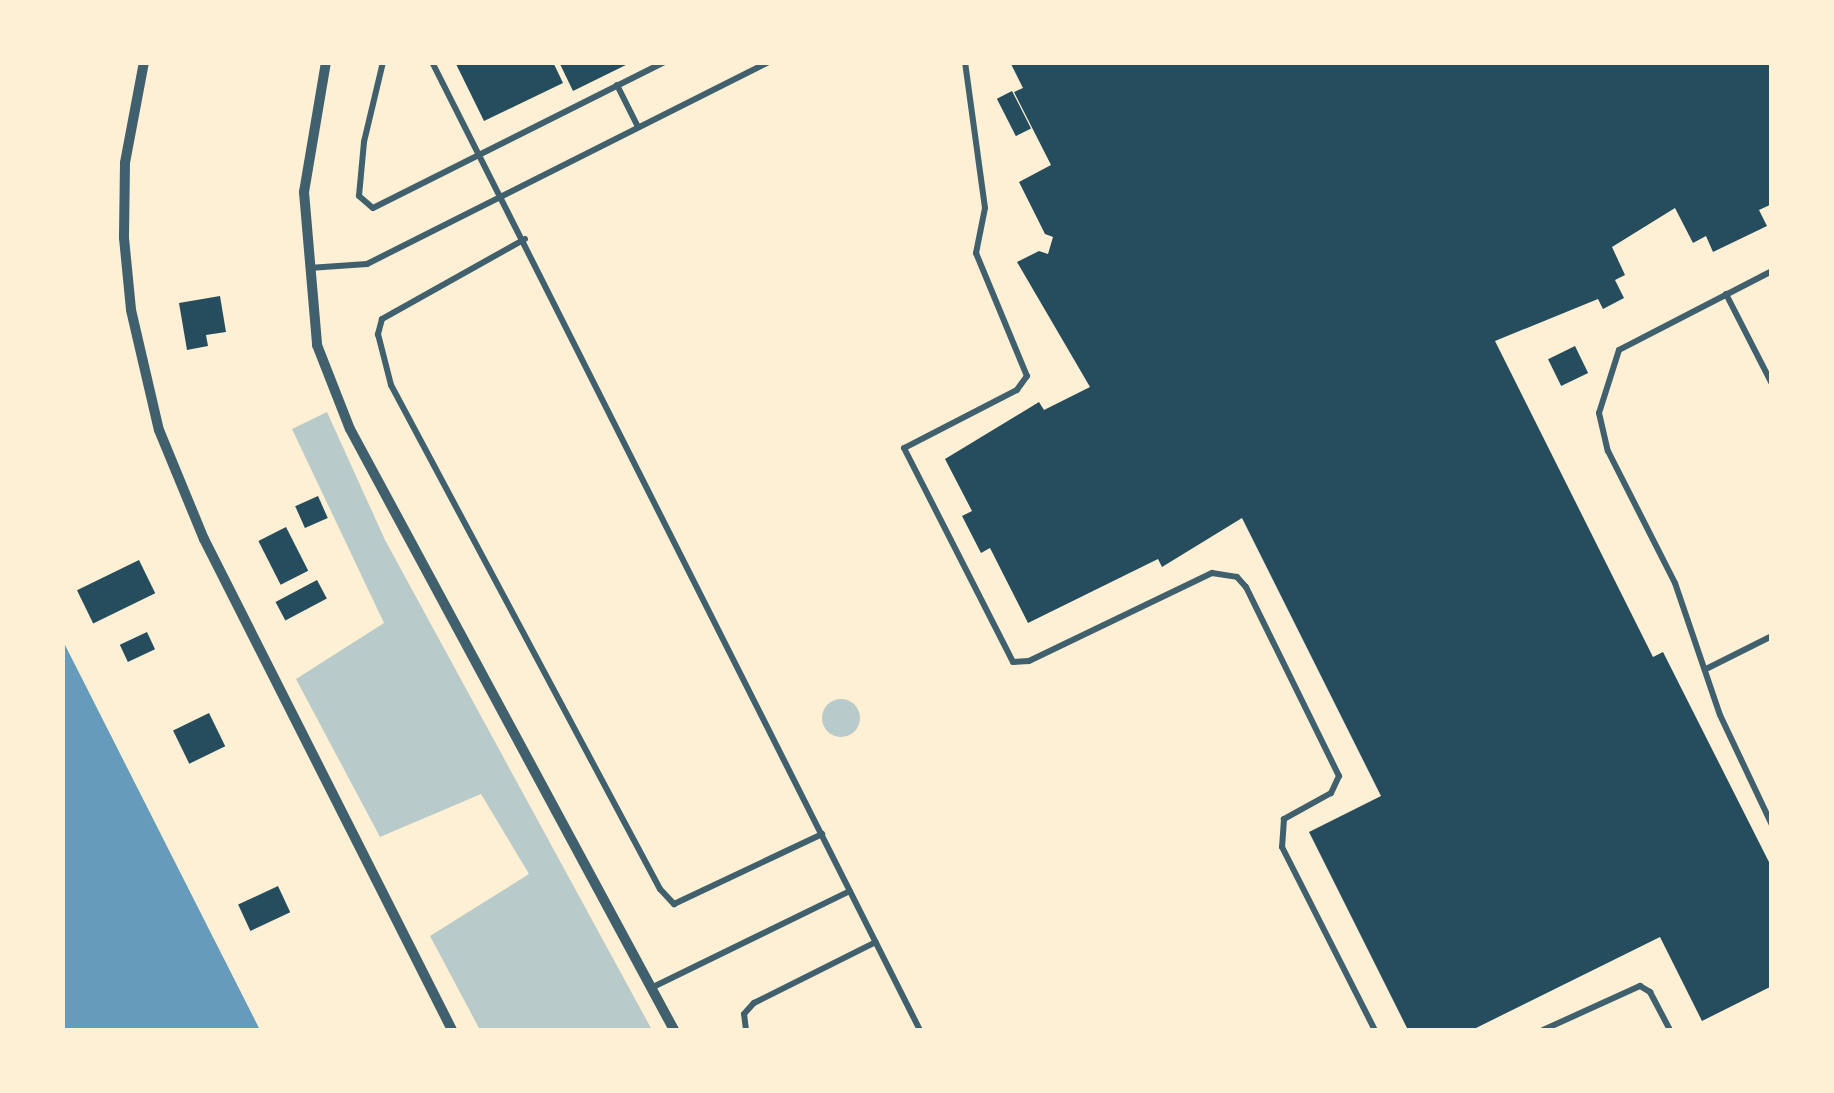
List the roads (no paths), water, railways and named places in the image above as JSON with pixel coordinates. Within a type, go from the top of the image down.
[{"type":"street","points":[[144,62],[125,163],[124,238],[134,324],[160,430],[204,538],[452,1030]]},
{"type":"street","points":[[326,62],[304,192],[318,346],[350,430],[674,1030]]},
{"type":"lane","points":[[384,62],[364,142],[360,202],[381,206],[664,62]]},
{"type":"lane","points":[[432,62],[526,240],[920,1030]]},
{"type":"lane","points":[[309,268],[367,264],[768,62]]},
{"type":"lane","points":[[965,62],[985,208],[976,253],[1020,344],[1027,376],[1017,390],[904,448],[1013,662],[1029,661],[1212,573],[1237,577],[1246,587],[1339,776],[1331,794],[1284,819],[1282,847],[1375,1030]]},
{"type":"lane","points":[[618,85],[638,127]]},
{"type":"lane","points":[[526,240],[382,319],[378,334],[392,385],[660,889],[674,904],[822,834]]},
{"type":"lane","points":[[1772,271],[1619,350],[1599,413],[1608,451],[1675,583],[1734,749],[1772,825]]},
{"type":"lane","points":[[1726,294],[1772,384]]},
{"type":"lane","points":[[1708,668],[1772,636]]},
{"type":"lane","points":[[651,988],[850,890]]},
{"type":"lane","points":[[746,1030],[744,1014],[754,1003],[876,942]]},
{"type":"lane","points":[[1543,1030],[1640,986],[1650,992],[1670,1030]]},
{"type":"water","points":[[63,641],[260,1030],[63,1030]]}]
